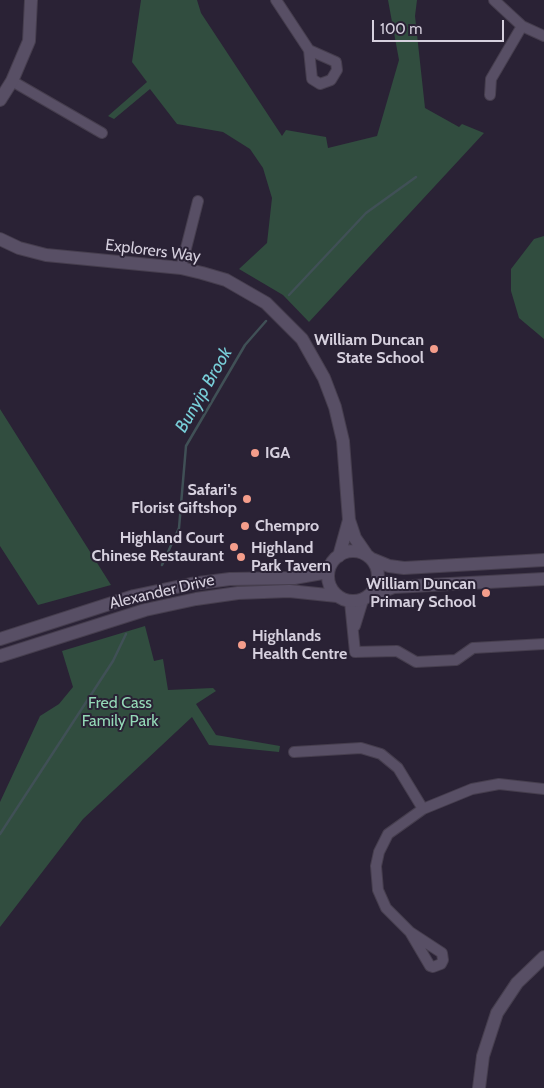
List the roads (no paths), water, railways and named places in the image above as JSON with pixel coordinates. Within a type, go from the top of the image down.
[{"type":"main road","points":[[0,100],[12,81],[29,41],[31,0]]},
{"type":"main road","name":"Explorers Way","points":[[0,239],[19,248],[46,255],[181,268],[226,280],[266,302],[289,323],[309,349],[324,378],[340,427],[348,484],[349,520],[355,538],[369,557]]},
{"type":"main road","name":"Explorers Way","points":[[339,556],[349,520]]},
{"type":"main road","points":[[544,560],[404,568],[389,566],[355,551],[339,556],[333,562],[328,572],[330,586],[337,596],[361,599],[394,587],[544,579]]},
{"type":"main road","points":[[361,599],[376,589],[379,575],[378,567],[369,557]]},
{"type":"main road","name":"Alexander Drive","points":[[0,639],[134,596],[182,586],[230,579],[294,578],[328,572]]},
{"type":"main road","name":"Alexander Drive","points":[[0,656],[146,610],[196,599],[238,593],[289,591],[337,596]]},
{"type":"main road","points":[[479,1088],[482,1056],[497,1013],[517,982],[544,957]]},
{"type":"street","points":[[276,0],[309,50]]},
{"type":"street","points":[[494,0],[522,26],[544,36]]},
{"type":"street","points":[[490,95],[491,79],[522,26]]},
{"type":"street","points":[[12,81],[102,133]]},
{"type":"street","points":[[181,268],[198,201]]},
{"type":"street","points":[[361,599],[353,632],[354,652],[397,651],[416,662],[456,660],[474,648],[544,644]]},
{"type":"street","points":[[294,752],[361,748],[381,754],[398,768],[423,808]]},
{"type":"street","points":[[410,932],[386,908],[377,884],[376,866],[380,847],[394,827],[423,808],[484,786],[513,784],[544,789]]},
{"type":"waterway","name":"Bunyip Brook","points":[[289,295],[366,213],[416,177]]},
{"type":"waterway","name":"Bunyip Brook","points":[[162,565],[179,528],[186,446],[245,345],[266,321]]},
{"type":"waterway","name":"Bunyip Brook","points":[[0,834],[113,661],[126,634]]},
{"type":"place","name":"William Duncan State School","points":[[434,349]]},
{"type":"place","name":"IGA","points":[[255,453]]},
{"type":"place","name":"Safari's Florist Giftshop","points":[[247,499]]},
{"type":"place","name":"Chempro","points":[[245,526]]},
{"type":"place","name":"Highland Court Chinese Restaurant","points":[[234,547]]},
{"type":"place","name":"Highland Park Tavern","points":[[241,557]]},
{"type":"place","name":"William Duncan Primary School","points":[[486,593]]},
{"type":"place","name":"Highlands Health Centre","points":[[242,645]]},
{"type":"park label","name":"Fred Cass Family Park","points":[[120,712]]}]
